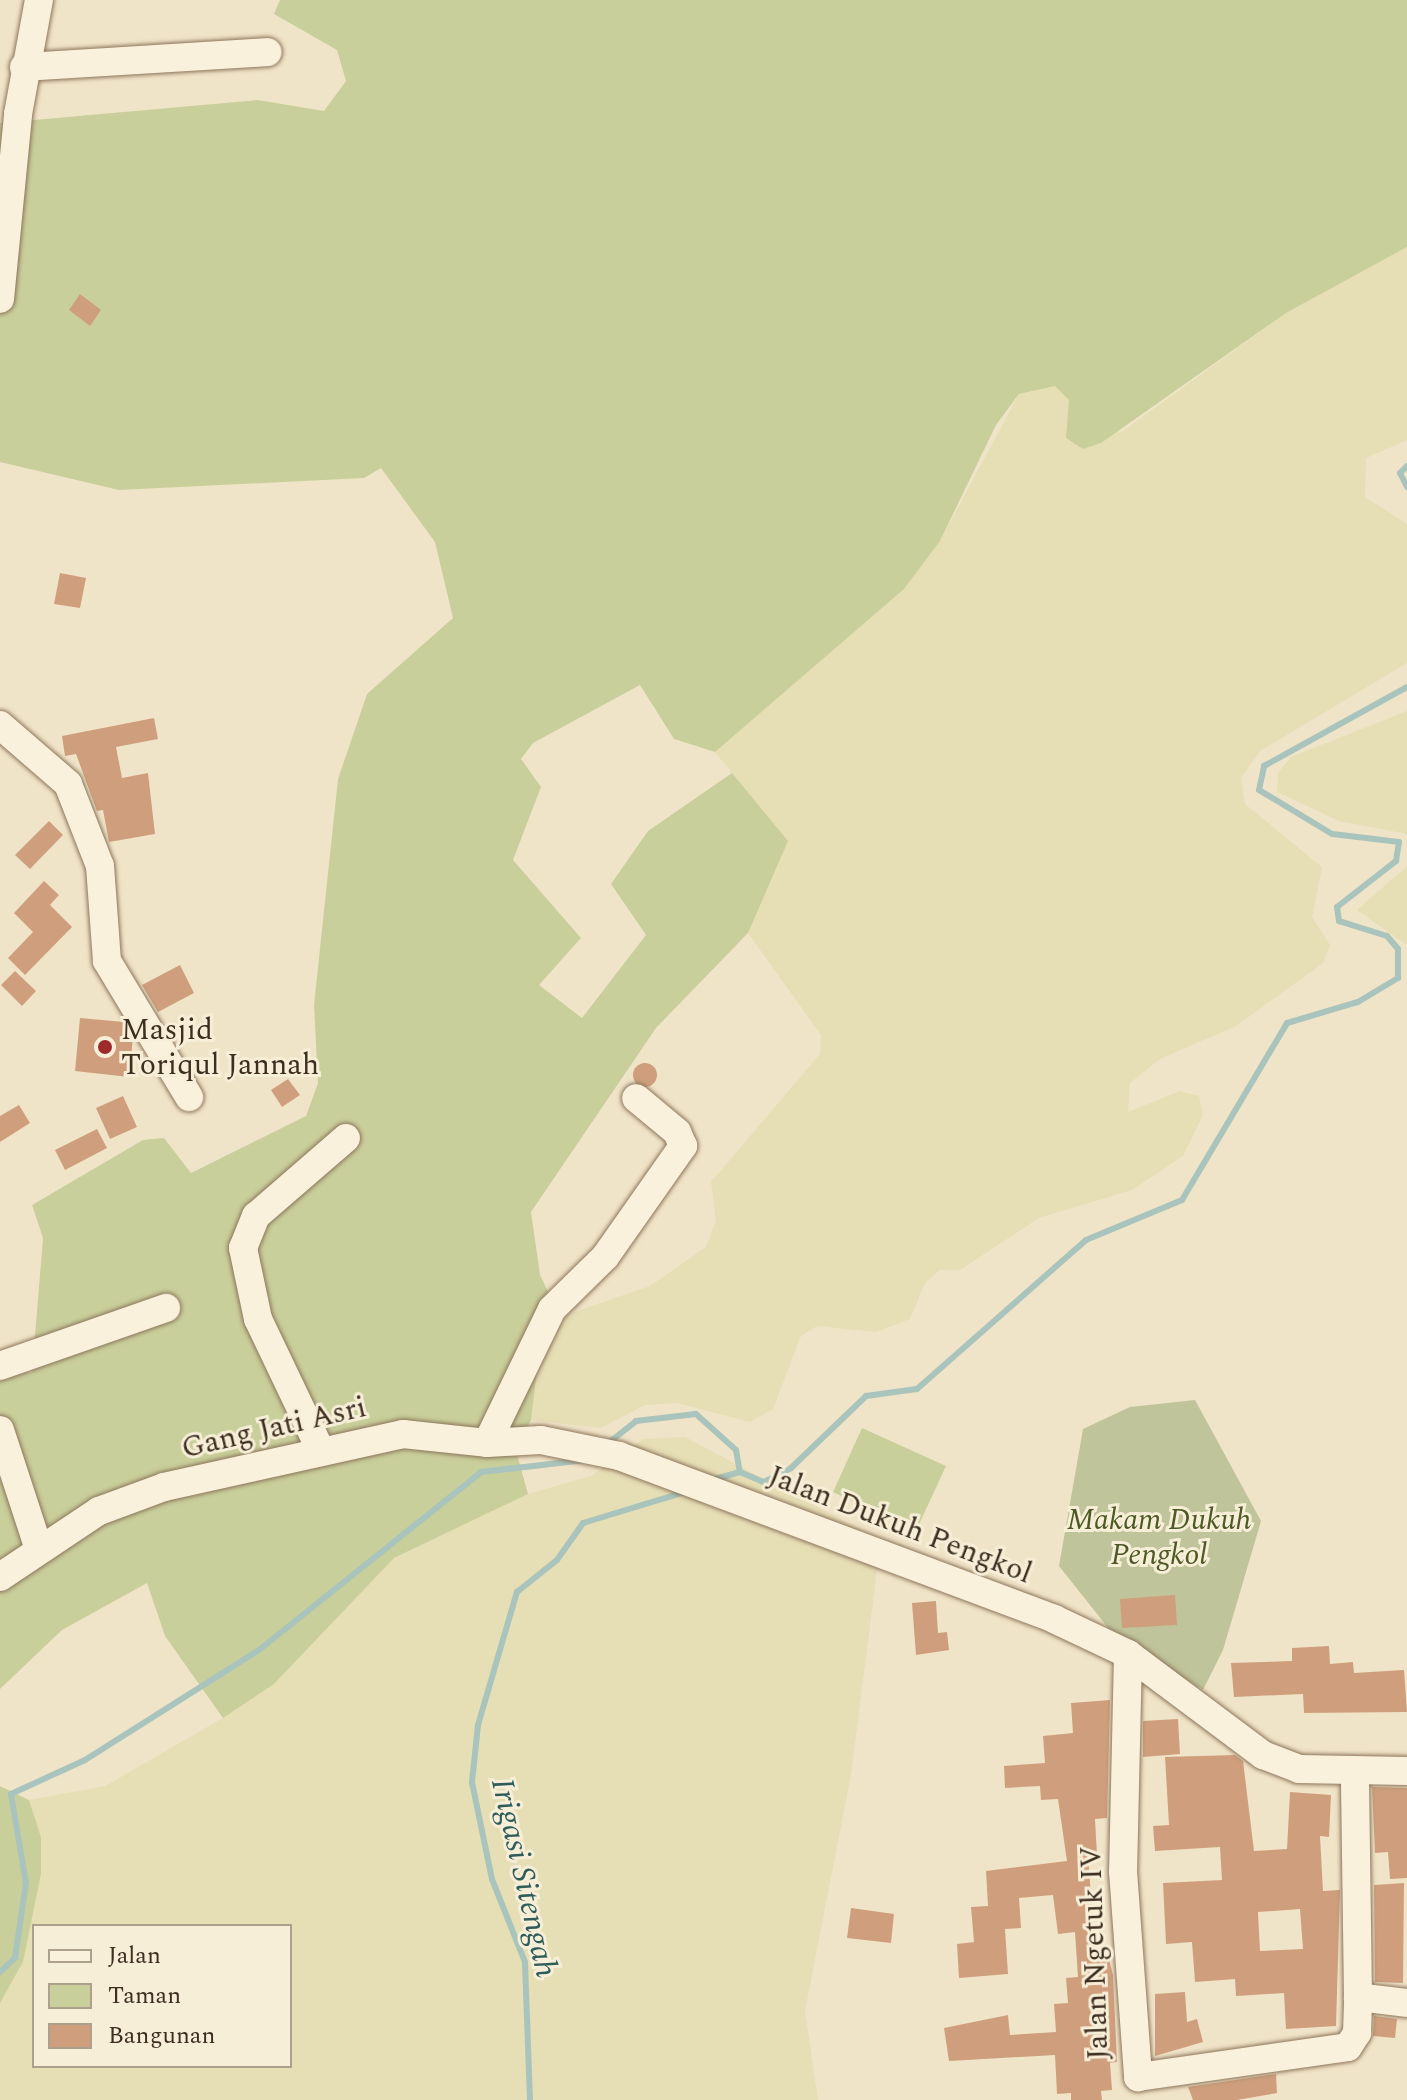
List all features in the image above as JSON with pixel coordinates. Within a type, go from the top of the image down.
[{"type":"street","points":[[0,299],[24,67],[39,0]]},
{"type":"street","points":[[24,67],[268,52]]},
{"type":"street","points":[[0,725],[68,784],[100,866],[107,961],[189,1097]]},
{"type":"street","points":[[487,1443],[552,1309],[605,1257],[683,1146],[677,1132],[636,1098]]},
{"type":"street","points":[[320,1449],[258,1319],[243,1248],[256,1216],[346,1138]]},
{"type":"street","points":[[0,1366],[166,1308]]},
{"type":"street","points":[[0,1430],[39,1549]]},
{"type":"street","name":"Gang Jati Asri","points":[[0,1577],[39,1549],[133,1496],[320,1449],[403,1434],[487,1443],[541,1440],[586,1448]]},
{"type":"street","name":"Jalan Dukuh Pengkol","points":[[586,1448],[619,1456],[1054,1619],[1128,1654],[1263,1755],[1299,1769],[1355,1774],[1407,1771]]},
{"type":"street","name":"Jalan Ngetuk IV","points":[[1128,1654],[1123,1871],[1132,2071],[1163,2088],[1348,2047],[1357,2033],[1355,1774]]},
{"type":"street","points":[[1358,1997],[1407,2003]]},
{"type":"shaded area","points":[[1407,247],[1407,440],[1366,458],[1365,497],[1407,524],[1407,663],[1260,751],[1241,778],[1245,804],[1322,867],[1312,917],[1330,945],[1323,963],[1236,1026],[1160,1059],[1130,1083],[1128,1112],[1180,1091],[1199,1096],[1203,1115],[1183,1156],[1132,1190],[1039,1218],[960,1270],[940,1270],[925,1283],[910,1319],[876,1332],[817,1326],[801,1336],[773,1409],[750,1422],[677,1403],[645,1405],[601,1428],[531,1420],[539,1354],[560,1317],[650,1286],[706,1247],[716,1221],[711,1182],[820,1054],[821,1035],[748,933],[787,841],[715,752],[904,589],[940,541],[1019,394],[1055,386],[1120,433],[1286,313]]},
{"type":"shaded area","points":[[1407,711],[1407,834],[1339,821],[1277,792],[1278,773],[1291,757]]},
{"type":"shaded area","points":[[1407,866],[1407,945],[1357,910]]},
{"type":"shaded area","points":[[685,1437],[888,1544],[877,1570],[851,1775],[805,2011],[818,2100],[0,2100],[0,2003],[23,1962],[41,1837],[29,1800],[105,1786],[223,1718],[274,1684],[394,1558],[528,1494],[591,1476],[643,1439]]},
{"type":"green space","points":[[280,0],[1407,0],[1407,247],[1286,313],[1101,443],[1083,449],[1066,438],[1069,400],[1055,386],[1019,394],[996,425],[940,541],[904,589],[715,752],[674,739],[640,685],[533,743],[521,759],[541,787],[513,860],[581,938],[539,985],[582,1018],[646,935],[611,884],[648,831],[732,773],[788,841],[748,933],[656,1028],[531,1212],[540,1275],[560,1317],[539,1354],[531,1420],[516,1451],[528,1494],[394,1558],[274,1684],[223,1718],[165,1636],[147,1583],[62,1630],[0,1689],[0,1376],[32,1372],[43,1238],[32,1205],[143,1140],[164,1138],[191,1173],[306,1116],[318,1083],[314,1005],[338,779],[367,694],[453,618],[435,542],[381,468],[364,478],[119,490],[0,462],[0,123],[258,100],[324,111],[346,81],[337,50],[274,14]]},
{"type":"green space","name":"Makam Dukuh Pengkol","points":[[1195,1400],[1261,1521],[1223,1650],[1203,1690],[1113,1634],[1059,1566],[1083,1429],[1130,1407]]},
{"type":"green space","points":[[862,1428],[946,1466],[916,1531],[833,1492]]},
{"type":"green space","points":[[0,1786],[29,1800],[41,1837],[41,1874],[23,1962],[0,2003]]},
{"type":"building","points":[[80,294],[101,310],[90,326],[69,310]]},
{"type":"building","points":[[60,573],[86,578],[80,608],[54,604]]},
{"type":"building","points":[[154,718],[158,739],[116,747],[122,778],[148,773],[155,834],[109,842],[103,810],[97,811],[76,754],[65,756],[62,736]]},
{"type":"building","points":[[49,821],[63,835],[30,869],[15,855]]},
{"type":"building","points":[[44,881],[59,895],[50,905],[72,927],[25,975],[8,958],[33,932],[14,913]]},
{"type":"building","points":[[180,965],[194,993],[158,1012],[142,985]]},
{"type":"building","points":[[15,971],[36,991],[22,1006],[1,985]]},
{"type":"building","name":"Masjid Toriqul Jannah","points":[[80,1018],[124,1022],[133,1037],[129,1077],[75,1071]]},
{"type":"building","points":[[645,1063],[656,1070],[657,1075],[650,1086],[645,1087],[634,1080],[633,1075],[640,1064]]},
{"type":"building","points":[[288,1079],[300,1095],[282,1107],[271,1090]]},
{"type":"building","points":[[123,1096],[137,1127],[110,1139],[96,1108]]},
{"type":"building","points":[[19,1105],[30,1123],[0,1142],[0,1116]]},
{"type":"building","points":[[97,1129],[107,1148],[65,1170],[55,1150]]},
{"type":"building","points":[[1175,1595],[1177,1625],[1122,1628],[1120,1599]]},
{"type":"building","points":[[936,1601],[938,1633],[947,1632],[949,1650],[916,1655],[912,1603]]},
{"type":"building","points":[[1329,1646],[1330,1664],[1353,1662],[1354,1673],[1404,1670],[1407,1712],[1304,1713],[1303,1694],[1234,1697],[1231,1663],[1292,1661],[1292,1648]]},
{"type":"building","points":[[1110,1700],[1107,1818],[1095,1819],[1097,1855],[1088,1856],[1095,1949],[1106,1948],[1113,1975],[1117,2062],[1110,2063],[1112,2090],[1101,2091],[1102,2100],[1071,2100],[1071,2093],[1057,2094],[1055,2055],[949,2061],[944,2028],[1008,2015],[1010,2035],[1056,2032],[1054,2004],[1068,2003],[1066,1978],[1078,1977],[1075,1932],[1058,1934],[1053,1895],[1019,1898],[1021,1928],[1005,1929],[1008,1974],[959,1978],[957,1944],[974,1942],[971,1907],[988,1906],[986,1871],[1067,1861],[1058,1799],[1041,1800],[1040,1786],[1005,1788],[1004,1766],[1045,1763],[1043,1736],[1073,1733],[1071,1703]]},
{"type":"building","points":[[1178,1719],[1180,1754],[1143,1757],[1143,1721]]},
{"type":"building","points":[[1235,1755],[1243,1761],[1254,1851],[1287,1849],[1290,1792],[1331,1795],[1329,1837],[1320,1836],[1323,1891],[1340,1890],[1336,2026],[1286,2029],[1284,1993],[1236,1996],[1235,1979],[1195,1982],[1192,1942],[1166,1944],[1163,1883],[1222,1880],[1220,1847],[1155,1851],[1153,1826],[1169,1825],[1165,1757]],"holes":[[[1300,1909],[1303,1949],[1260,1951],[1258,1912]]]},
{"type":"building","points":[[1372,1787],[1407,1788],[1407,1878],[1390,1879],[1388,1852],[1375,1853]]},
{"type":"building","points":[[1404,1883],[1403,1983],[1375,1982],[1374,1885]]},
{"type":"building","points":[[851,1908],[894,1914],[891,1943],[847,1938]]},
{"type":"building","points":[[1185,1992],[1187,2022],[1197,2019],[1203,2042],[1155,2056],[1155,1994]]},
{"type":"building","points":[[1374,2016],[1397,2019],[1395,2038],[1373,2036]]},
{"type":"building","points":[[1276,2074],[1277,2093],[1237,2100],[1193,2100],[1188,2087]]},
{"type":"waterway","points":[[1407,466],[1400,473],[1407,487]]},
{"type":"waterway","points":[[607,1444],[636,1421],[696,1414],[736,1450],[740,1472],[764,1482],[791,1468],[866,1396],[917,1389],[1086,1240],[1182,1200],[1287,1023],[1358,1002],[1398,978],[1398,949],[1387,936],[1339,921],[1337,907],[1396,861],[1399,842],[1332,834],[1259,790],[1264,766],[1407,687]]},
{"type":"waterway","points":[[0,1972],[15,1958],[26,1883],[11,1794],[85,1760],[259,1650],[481,1472],[585,1460]]},
{"type":"waterway","name":"Irigasi Sitengah","points":[[712,1480],[740,1472]]},
{"type":"waterway","name":"Irigasi Sitengah","points":[[530,2100],[525,1962],[492,1879],[472,1782],[478,1725],[517,1592],[557,1560],[583,1523],[685,1492]]},
{"type":"place","name":"Masjid Toriqul Jannah","points":[[105,1047]]}]
